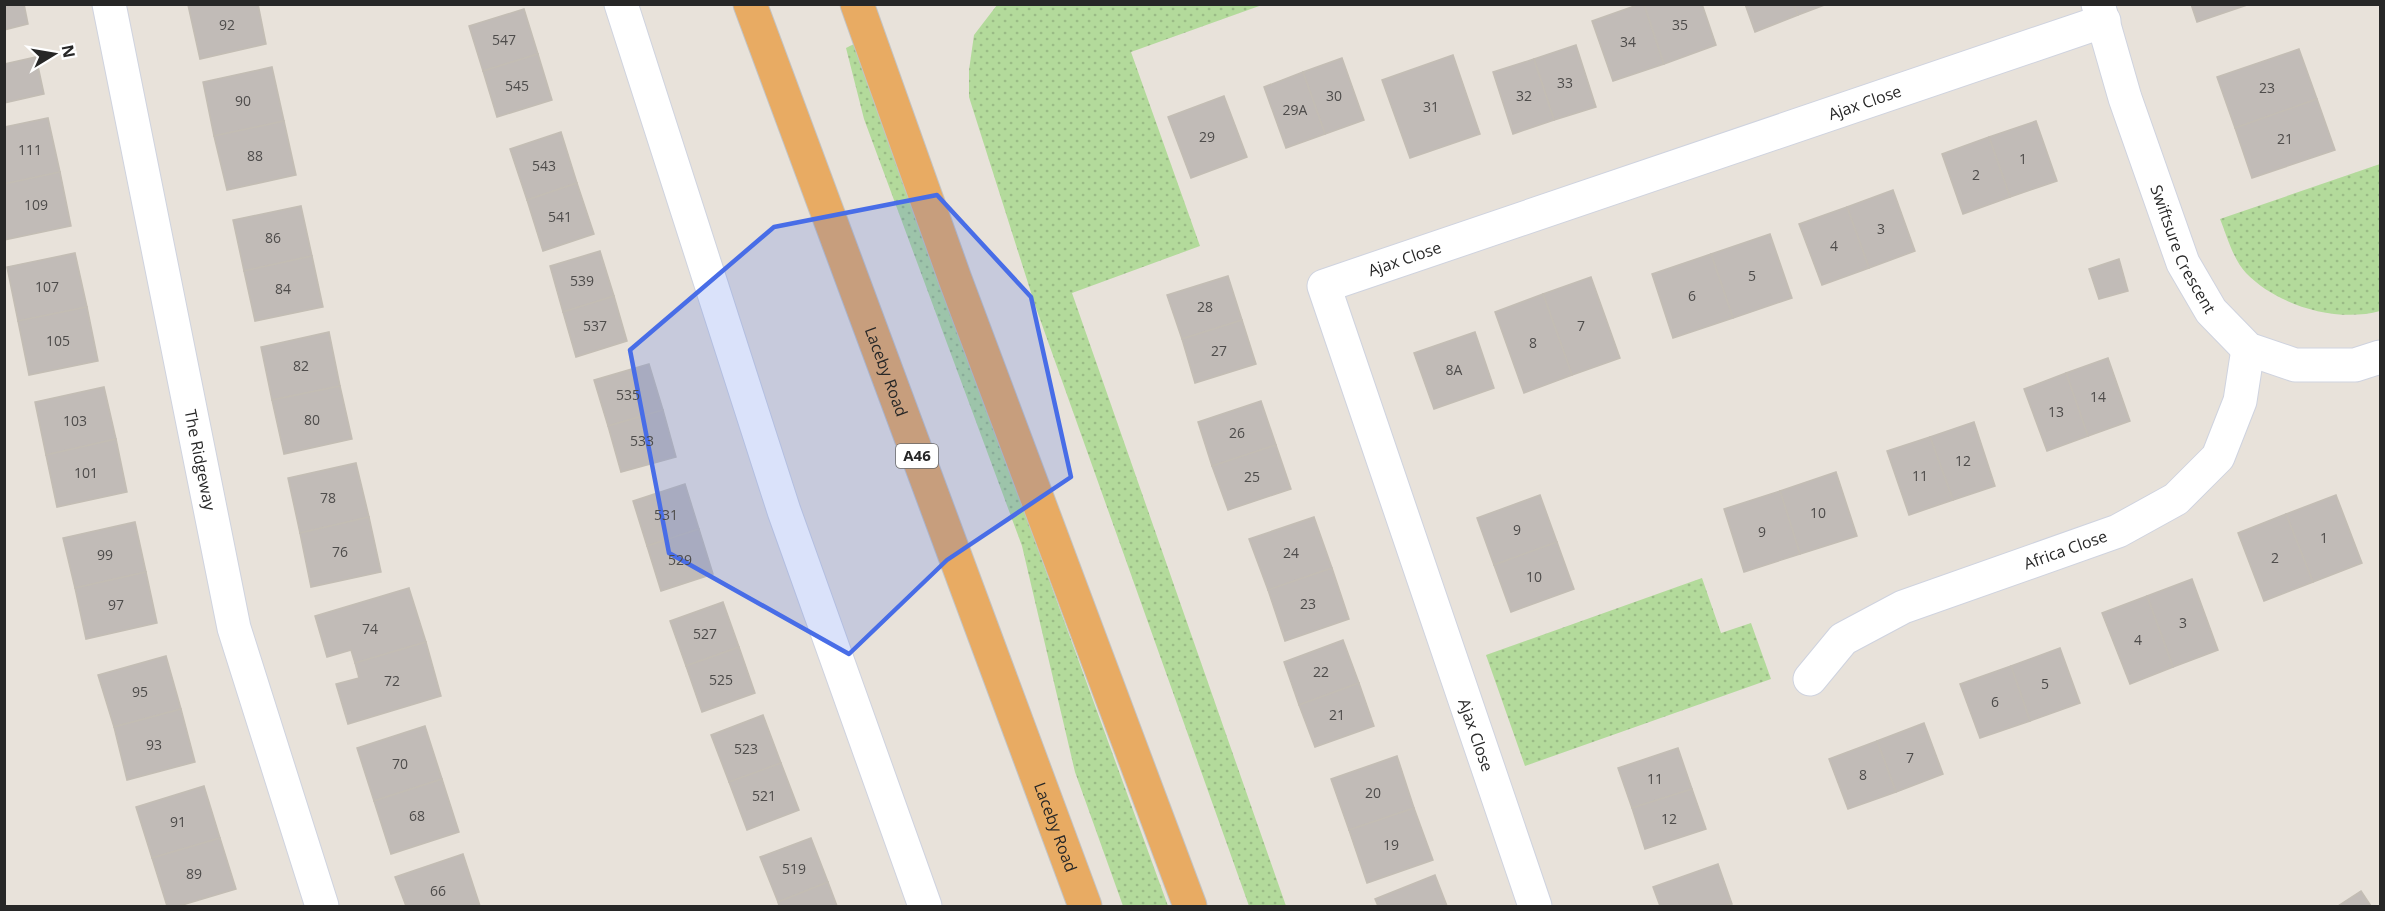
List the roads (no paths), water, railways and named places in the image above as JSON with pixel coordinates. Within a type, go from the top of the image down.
[{"type":"highway","name":"Laceby Road","points":[[750,4],[1085,906]]},
{"type":"highway","points":[[857,4],[960,290],[1190,906]]},
{"type":"street","name":"The Ridgeway","points":[[109,4],[234,628],[322,906]]},
{"type":"street","points":[[621,4],[784,511],[925,906]]},
{"type":"street","name":"Swiftsure Crescent","points":[[2101,13],[2125,98],[2182,263],[2211,311],[2248,349],[2295,365],[2355,364],[2380,357]]},
{"type":"street","name":"Ajax Close","points":[[1535,906],[1324,286],[2101,13]]},
{"type":"street","name":"Africa Close","points":[[1810,679],[1843,639],[1903,607],[2118,531],[2176,500],[2218,457],[2240,401],[2248,349]]}]
